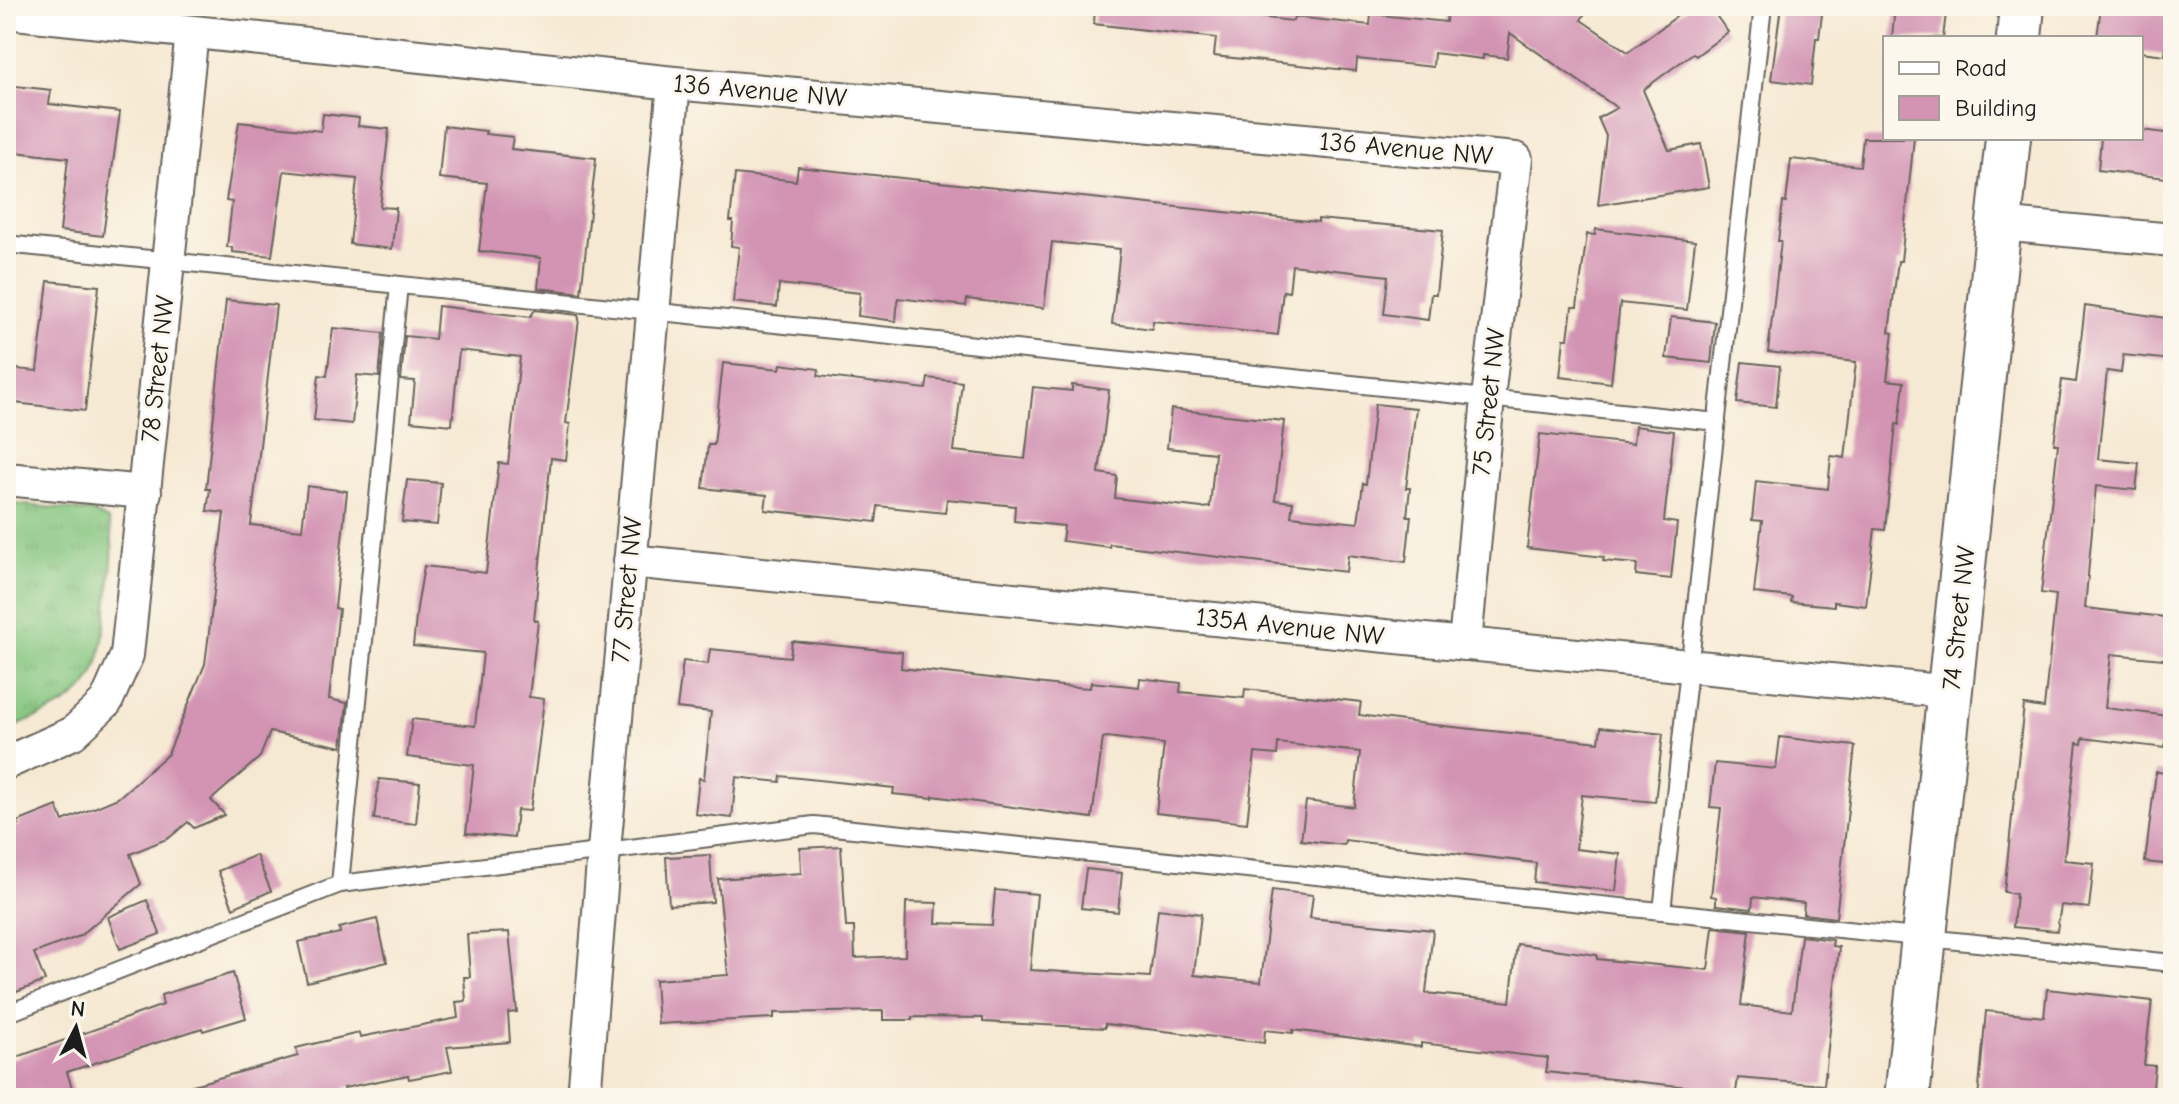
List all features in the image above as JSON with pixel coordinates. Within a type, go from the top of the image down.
[{"type":"street","points":[[2019,36],[2022,6]]},
{"type":"street","name":"136 Avenue NW","points":[[6,12],[674,83],[1516,159]]},
{"type":"street","name":"78 Street NW","points":[[6,763],[73,733],[106,702],[127,655],[192,32]]},
{"type":"street","name":"77 Street NW","points":[[584,1098],[674,83]]},
{"type":"street","name":"74 Street NW","points":[[1907,1098],[2008,140]]},
{"type":"street","name":"75 Street NW","points":[[1465,644],[1488,398],[1516,159]]},
{"type":"street","points":[[1999,224],[2173,240]]},
{"type":"street","points":[[6,479],[145,492]]},
{"type":"street","name":"135A Avenue NW","points":[[630,561],[1951,692]]},
{"type":"lane","points":[[1662,911],[1763,6]]},
{"type":"lane","points":[[6,244],[1717,422]]},
{"type":"lane","points":[[340,884],[399,285]]},
{"type":"lane","points":[[6,1014],[340,884],[814,825],[2173,963]]},
{"type":"green space","points":[[6,503],[92,512],[108,520],[112,549],[105,630],[94,672],[86,687],[57,708],[6,730]]},
{"type":"building","points":[[1095,6],[1213,6],[1212,12],[1370,25],[1371,14],[1446,22],[1448,6],[1589,6],[1581,20],[1628,52],[1691,6],[1709,6],[1728,32],[1643,90],[1669,150],[1701,144],[1709,187],[1598,205],[1606,136],[1598,118],[1617,108],[1510,33],[1507,58],[1483,55],[1483,59],[1434,53],[1433,67],[1357,59],[1356,71],[1214,56],[1216,38],[1094,24]]},
{"type":"building","points":[[1781,6],[1823,6],[1811,85],[1771,80]]},
{"type":"building","points":[[1895,6],[1943,6],[1942,12],[1946,13],[1943,36],[1892,36]]},
{"type":"building","points":[[2101,6],[2170,9],[2165,55],[2143,52],[2143,36],[2097,36]]},
{"type":"building","points":[[6,85],[51,90],[49,104],[120,112],[103,236],[60,231],[68,158],[6,151]]},
{"type":"building","points":[[323,114],[359,118],[358,126],[389,129],[380,207],[396,208],[392,249],[350,244],[357,179],[284,171],[272,256],[232,252],[232,247],[227,247],[232,202],[226,201],[239,122],[321,131]]},
{"type":"building","points":[[444,126],[513,137],[511,149],[596,158],[581,293],[538,288],[541,258],[479,251],[487,183],[439,178]]},
{"type":"building","points":[[2143,130],[2173,134],[2173,165],[2167,165],[2166,178],[2098,170],[2101,140],[2143,140]]},
{"type":"building","points":[[1863,138],[1914,140],[1901,261],[1898,261],[1889,332],[1893,333],[1887,380],[1904,382],[1899,425],[1896,424],[1885,530],[1875,529],[1866,606],[1791,602],[1792,597],[1754,593],[1762,521],[1752,520],[1756,481],[1828,489],[1831,456],[1845,458],[1856,362],[1768,352],[1783,202],[1786,203],[1791,159],[1860,166]]},
{"type":"building","points":[[798,167],[1318,222],[1318,219],[1443,230],[1436,294],[1431,294],[1428,320],[1384,314],[1388,276],[1292,265],[1289,292],[1283,291],[1278,335],[1153,321],[1152,329],[1112,324],[1120,249],[1052,242],[1044,308],[967,299],[966,306],[898,298],[896,321],[858,316],[860,293],[779,284],[777,307],[733,302],[739,247],[731,246],[735,174],[796,181]]},
{"type":"building","points":[[1596,229],[1695,241],[1687,310],[1620,303],[1611,383],[1560,377],[1564,339],[1568,339],[1572,307],[1577,307],[1587,234],[1595,235]]},
{"type":"building","points":[[48,281],[99,286],[85,411],[6,402],[6,368],[37,371]]},
{"type":"building","points":[[226,300],[276,305],[251,525],[302,530],[307,486],[347,491],[329,699],[347,703],[342,747],[270,732],[260,757],[211,800],[225,815],[194,828],[188,822],[169,838],[130,854],[141,884],[80,936],[34,953],[45,981],[6,996],[6,830],[19,825],[17,822],[57,806],[63,821],[118,798],[168,754],[205,664],[224,513],[207,511],[210,489],[206,489]]},
{"type":"building","points":[[438,306],[530,317],[535,310],[578,315],[579,319],[566,423],[570,424],[566,460],[551,458],[534,620],[538,621],[529,697],[544,699],[539,742],[530,811],[517,810],[514,838],[466,833],[474,765],[407,757],[412,719],[475,726],[483,653],[413,646],[417,608],[424,566],[486,573],[499,463],[508,464],[520,357],[459,350],[452,425],[411,421],[415,381],[401,380],[405,336],[435,339]]},
{"type":"building","points":[[2085,306],[2173,319],[2173,360],[2123,355],[2121,373],[2107,371],[2098,459],[2139,463],[2136,490],[2096,486],[2085,608],[2173,618],[2173,660],[2111,654],[2105,708],[2169,716],[2165,748],[2083,738],[2082,744],[2077,743],[2064,860],[2094,863],[2089,908],[2061,905],[2057,931],[2013,927],[2016,894],[2004,892],[2024,705],[2044,708],[2056,595],[2041,593],[2058,444],[2054,444],[2062,380],[2076,382]]},
{"type":"building","points":[[1671,317],[1715,322],[1711,363],[1666,358]]},
{"type":"building","points":[[333,328],[383,333],[379,377],[357,375],[352,424],[314,420],[319,375],[327,376]]},
{"type":"building","points":[[1742,362],[1780,366],[1776,407],[1737,403]]},
{"type":"building","points":[[723,363],[780,369],[781,364],[819,369],[818,376],[926,389],[928,378],[962,382],[954,451],[1025,459],[1033,387],[1072,391],[1072,385],[1109,390],[1099,473],[1117,476],[1115,498],[1202,508],[1210,507],[1215,453],[1167,448],[1171,409],[1284,421],[1275,500],[1293,502],[1291,516],[1358,523],[1363,483],[1366,484],[1375,404],[1416,408],[1406,488],[1410,488],[1407,516],[1411,516],[1406,562],[1348,555],[1346,572],[1062,541],[1064,526],[1014,521],[1015,506],[947,499],[945,513],[878,506],[876,522],[765,510],[767,495],[703,488],[708,445],[714,445]]},
{"type":"building","points":[[1635,426],[1674,431],[1664,521],[1677,523],[1671,579],[1636,575],[1637,564],[1527,548],[1540,434],[1633,444]]},
{"type":"building","points":[[407,480],[441,483],[437,525],[402,522]]},
{"type":"building","points":[[792,641],[902,652],[901,668],[1062,686],[1090,688],[1091,682],[1139,687],[1140,678],[1181,683],[1180,692],[1244,698],[1245,689],[1361,702],[1359,715],[1434,725],[1599,742],[1601,727],[1663,734],[1655,802],[1582,795],[1576,849],[1620,854],[1616,891],[1534,882],[1536,863],[1345,840],[1344,845],[1301,840],[1306,801],[1354,807],[1360,752],[1278,743],[1277,755],[1255,753],[1247,823],[1156,813],[1164,744],[1107,737],[1103,738],[1092,818],[933,796],[893,794],[894,788],[781,776],[780,782],[736,777],[732,818],[695,814],[699,778],[704,779],[711,712],[677,708],[683,661],[708,664],[710,649],[790,657]]},
{"type":"building","points":[[1780,737],[1855,746],[1836,918],[1803,914],[1804,903],[1753,897],[1752,909],[1716,905],[1716,897],[1711,896],[1721,808],[1710,807],[1715,763],[1776,769]]},
{"type":"building","points":[[2156,772],[2173,773],[2173,865],[2145,862]]},
{"type":"building","points":[[379,779],[420,783],[416,824],[374,819]]},
{"type":"building","points":[[841,846],[846,927],[854,927],[855,958],[905,956],[906,902],[937,903],[936,923],[992,925],[995,890],[1037,894],[1030,970],[1150,977],[1158,909],[1201,914],[1194,975],[1261,982],[1272,890],[1313,895],[1310,918],[1433,930],[1426,993],[1510,1002],[1517,944],[1597,955],[1597,959],[1708,970],[1713,927],[1750,931],[1741,1005],[1792,1011],[1801,936],[1833,940],[1832,946],[1839,947],[1824,1085],[1738,1078],[1736,1092],[1546,1072],[1548,1058],[1421,1043],[1421,1047],[1293,1030],[1293,1033],[1265,1030],[1264,1043],[1105,1024],[1105,1028],[983,1022],[983,1018],[912,1017],[912,1020],[883,1020],[883,1011],[774,1013],[774,1018],[658,1024],[655,980],[728,975],[718,879],[801,873],[800,848]]},
{"type":"building","points":[[256,855],[271,891],[233,908],[218,871]]},
{"type":"building","points":[[710,855],[713,902],[669,905],[666,857]]},
{"type":"building","points":[[1086,869],[1122,873],[1118,912],[1081,908]]},
{"type":"building","points":[[147,900],[160,934],[120,949],[108,917]]},
{"type":"building","points":[[377,919],[387,962],[307,982],[298,942],[340,933],[339,928]]},
{"type":"building","points":[[509,932],[517,1012],[508,1013],[510,1042],[447,1047],[452,1071],[409,1079],[408,1075],[344,1088],[347,1098],[176,1098],[175,1090],[298,1056],[296,1048],[359,1033],[360,1037],[458,1018],[456,1002],[466,1001],[464,977],[470,977],[467,934]]},
{"type":"building","points":[[233,973],[246,1018],[203,1031],[202,1028],[67,1072],[75,1098],[6,1098],[6,1061],[163,1005],[161,995]]},
{"type":"building","points":[[2047,989],[2152,1001],[2144,1065],[2155,1066],[2152,1098],[1978,1098],[1986,1011],[2044,1017]]}]
